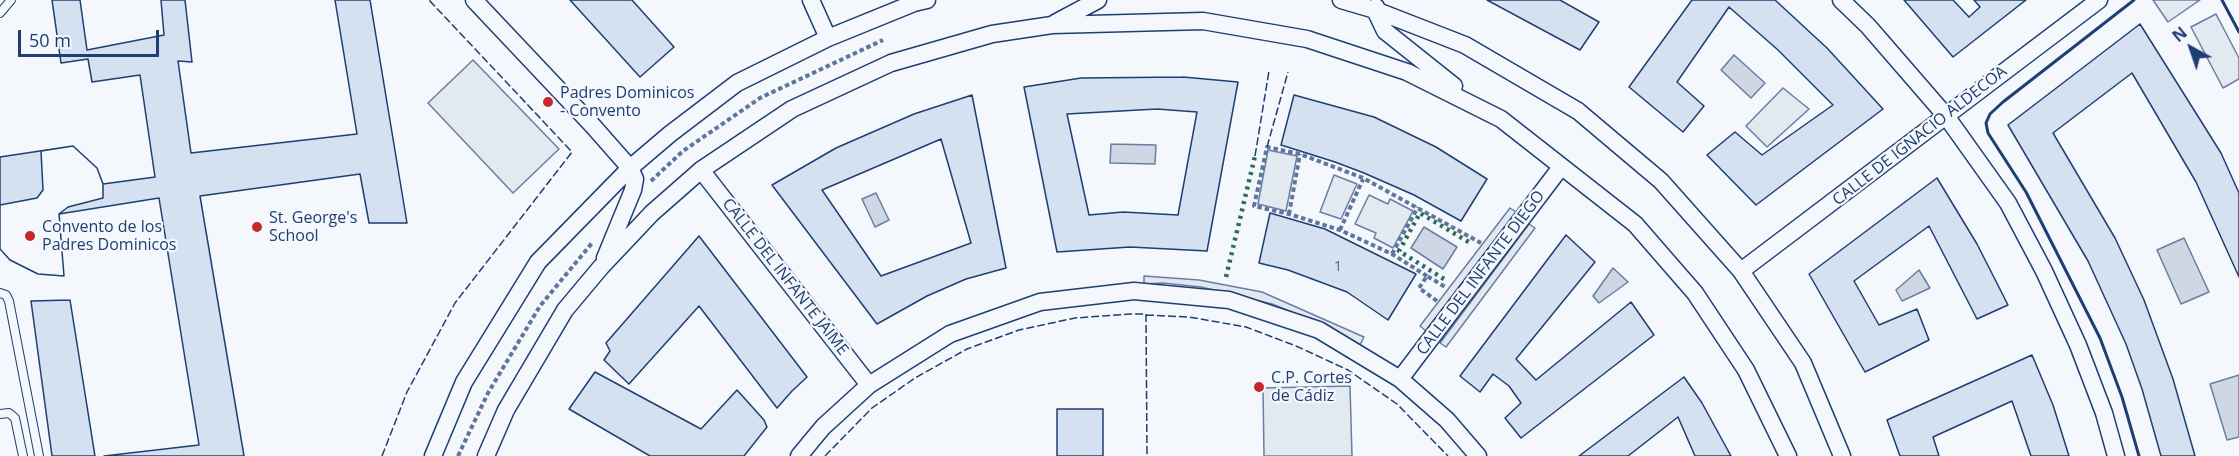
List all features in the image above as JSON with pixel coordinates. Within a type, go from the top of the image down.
[{"type":"street","points":[[474,0],[593,126],[630,168],[635,178],[633,190],[601,267]]},
{"type":"street","points":[[811,0],[828,38]]},
{"type":"street","points":[[433,456],[464,382],[538,262],[630,168],[736,83],[828,38],[914,3],[927,0]]},
{"type":"street","points":[[1052,25],[1098,0]]},
{"type":"street","points":[[1341,0],[1376,5],[1465,45],[1578,111],[1661,181],[1741,271],[1803,363],[1842,456]]},
{"type":"street","points":[[1841,0],[1868,26],[1946,116],[2008,203],[2044,271],[2086,364],[2104,413],[2116,456]]},
{"type":"street","name":"CALLE DE IGNACIO ALDECOA","points":[[1741,271],[2099,0]]},
{"type":"street","points":[[1376,5],[1385,31],[1437,75],[1501,119],[1635,224],[1695,293],[1746,370],[1788,456]]},
{"type":"street","points":[[486,456],[506,411],[565,310],[601,267],[652,213],[701,170],[792,110],[891,63],[992,34],[1052,25],[1203,21],[1307,39],[1407,72],[1501,119]]},
{"type":"street","name":"CALLE DEL INFANTE DIEGO","points":[[1400,379],[1561,167]]},
{"type":"street","name":"CALLE DEL INFANTE JAIME","points":[[701,170],[869,385]]},
{"type":"street","points":[[799,456],[824,427],[869,385],[950,334],[1040,302],[1134,291],[1229,300],[1319,330],[1400,379],[1447,420],[1478,456]]},
{"type":"lane","points":[[0,13],[11,0]]},
{"type":"lane","points":[[0,293],[6,296],[9,302],[39,456]]},
{"type":"lane","points":[[0,414],[9,413],[15,418],[23,456]]},
{"type":"path","points":[[1447,288],[1392,254],[1340,230],[1289,213],[1254,206],[1267,147],[1300,154],[1363,178],[1481,243]]},
{"type":"path","points":[[1289,213],[1300,154]]},
{"type":"path","points":[[1340,230],[1363,178]]},
{"type":"path","points":[[1392,254],[1418,207]]},
{"type":"path","points":[[1427,276],[1419,288],[1437,301]]},
{"type":"shaded area","points":[[2153,0],[2200,0],[2168,22]]},
{"type":"shaded area","points":[[2216,14],[2239,58],[2239,79],[2223,88],[2191,27]]},
{"type":"shaded area","points":[[1734,55],[1765,83],[1751,98],[1721,70]]},
{"type":"shaded area","points":[[473,60],[559,149],[513,193],[428,103]]},
{"type":"shaded area","points":[[1783,88],[1809,109],[1767,147],[1746,126]]},
{"type":"shaded area","points":[[1111,144],[1156,145],[1155,164],[1110,163]]},
{"type":"shaded area","points":[[1268,150],[1297,156],[1286,211],[1258,204]]},
{"type":"shaded area","points":[[1334,175],[1357,184],[1341,219],[1320,212]]},
{"type":"shaded area","points":[[876,193],[889,220],[875,227],[862,199]]},
{"type":"shaded area","points":[[1369,195],[1388,204],[1390,199],[1413,211],[1393,248],[1374,238],[1376,233],[1355,224]]},
{"type":"shaded area","points":[[1510,208],[1516,212],[1426,331],[1420,326]]},
{"type":"shaded area","points":[[1529,224],[1535,228],[1446,347],[1440,343]]},
{"type":"shaded area","points":[[1424,227],[1457,247],[1443,269],[1411,248]]},
{"type":"shaded area","points":[[2184,238],[2209,292],[2181,304],[2157,250]]},
{"type":"shaded area","points":[[1613,268],[1628,282],[1599,303],[1593,296]]},
{"type":"shaded area","points":[[1919,270],[1930,288],[1902,301],[1896,290]]},
{"type":"shaded area","points":[[1144,276],[1199,280],[1262,292],[1364,337],[1360,345],[1309,319],[1272,304],[1201,287],[1163,283],[1144,284]]},
{"type":"shaded area","points":[[2239,375],[2239,437],[2227,440],[2210,384]]},
{"type":"shaded area","points":[[1350,386],[1352,456],[1264,456],[1263,388]]},
{"type":"building","name":"Convento de los Padres Dominicos","points":[[52,0],[80,0],[87,50],[164,35],[161,0],[185,0],[192,62],[178,61],[191,153],[357,134],[335,0],[370,0],[407,223],[369,223],[360,174],[200,196],[244,456],[104,456],[199,445],[159,198],[59,214],[64,276],[38,274],[10,260],[0,249],[0,157],[73,146],[97,168],[103,184],[155,177],[140,75],[92,82],[88,59],[61,63]]},
{"type":"building","points":[[570,0],[632,0],[674,47],[640,77]]},
{"type":"building","points":[[1487,0],[1560,0],[1599,22],[1580,50]]},
{"type":"building","points":[[1692,0],[1775,0],[1827,48],[1883,109],[1756,205],[1707,155],[1735,132],[1762,155],[1833,105],[1778,50],[1729,7],[1677,82],[1704,106],[1683,132],[1629,87]]},
{"type":"building","points":[[1904,0],[1953,0],[1969,17],[1980,7],[1974,0],[2026,0],[1953,57]]},
{"type":"building","points":[[2140,24],[2221,153],[2239,193],[2239,277],[2196,182],[2132,73],[2053,133],[2115,238],[2144,300],[2173,379],[2195,456],[2161,456],[2142,389],[2126,344],[2088,261],[2008,125]]},
{"type":"building","points":[[1183,77],[1238,82],[1207,251],[1130,247],[1057,252],[1024,87],[1081,78]],"holes":[[[1157,109],[1197,112],[1178,215],[1123,212],[1089,215],[1067,114]]]},
{"type":"building","points":[[972,95],[1006,268],[966,279],[927,296],[877,324],[772,185],[836,148],[914,114]],"holes":[[[941,139],[971,243],[881,276],[822,190]]]},
{"type":"building","points":[[1294,95],[1374,117],[1436,147],[1487,179],[1461,221],[1414,195],[1364,173],[1281,145]]},
{"type":"building","points":[[73,146],[97,168],[103,184],[103,198],[68,207],[59,214],[64,276],[38,274],[10,260],[0,249],[0,205],[37,198],[43,190],[41,151]]},
{"type":"building","points":[[1937,178],[1977,244],[2008,305],[1977,319],[1929,226],[1854,281],[1879,325],[1917,309],[1929,340],[1865,372],[1809,274]]},
{"type":"building","points":[[1270,213],[1325,229],[1416,274],[1388,320],[1347,292],[1288,270],[1259,263]]},
{"type":"building","points":[[1566,235],[1595,262],[1516,359],[1536,380],[1631,302],[1654,335],[1521,438],[1505,418],[1521,403],[1509,386],[1493,374],[1480,392],[1460,376]]},
{"type":"building","points":[[699,236],[807,377],[777,408],[699,306],[629,384],[604,360],[610,351],[606,343]]},
{"type":"building","name":"Convento de los Padres Dominicos","points":[[70,300],[95,456],[52,456],[31,301]]},
{"type":"building","points":[[2032,355],[2053,405],[2069,456],[2031,456],[2012,401],[1933,437],[1939,456],[1900,456],[1887,420]]},
{"type":"building","points":[[595,372],[701,429],[737,390],[764,420],[767,427],[744,456],[650,456],[569,409]]},
{"type":"building","points":[[1684,377],[1702,403],[1731,456],[1695,456],[1678,417],[1628,456],[1579,456]]},
{"type":"building","points":[[1057,409],[1103,409],[1103,456],[1057,456]]},
{"type":"hedge","points":[[1226,277],[1255,156]]},
{"type":"hedge","points":[[1444,279],[1399,251],[1420,213],[1472,244]]},
{"type":"fence","points":[[382,456],[407,392],[455,303],[572,152],[429,0]]},
{"type":"fence","points":[[1255,156],[1269,71]]},
{"type":"fence","points":[[1267,147],[1288,72]]},
{"type":"fence","points":[[825,456],[872,408],[915,378],[967,349],[1019,330],[1075,318],[1131,314],[1146,314],[1147,456]]},
{"type":"fence","points":[[1146,315],[1189,317],[1246,327],[1296,346],[1348,370],[1397,404],[1448,456]]},
{"type":"wall","points":[[2134,0],[2003,102],[1990,114],[1986,123],[1988,133],[2026,192],[2100,338],[2122,397],[2139,456]]},
{"type":"wall","points":[[2222,0],[2239,32]]},
{"type":"place","name":"Padres Dominicos - Convento","points":[[548,102]]},
{"type":"place","name":"St. George's School","points":[[257,227]]},
{"type":"place","name":"Convento de los Padres Dominicos","points":[[30,236]]},
{"type":"place","name":"C.P. Cortes de Cádiz","points":[[1259,387]]}]
